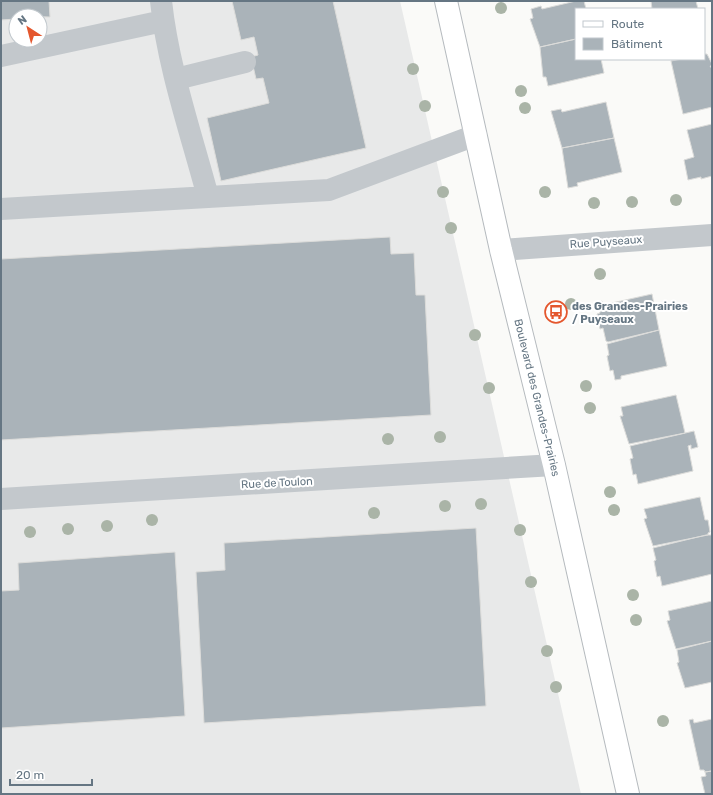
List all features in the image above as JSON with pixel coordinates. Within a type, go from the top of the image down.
[{"type":"main road","name":"Boulevard des Grandes-Prairies","points":[[446,1],[501,250],[554,465],[628,794]]},
{"type":"street","points":[[1,56],[162,11],[176,79],[208,197]]},
{"type":"street","points":[[176,79],[245,62]]},
{"type":"street","points":[[1,209],[329,190],[476,135]]},
{"type":"street","name":"Rue Puyseaux","points":[[501,250],[712,235]]},
{"type":"street","name":"Rue de Toulon","points":[[1,499],[554,465]]},
{"type":"shaded area","points":[[1,1],[400,1],[581,794],[1,794]]},
{"type":"building","points":[[1,1],[49,1],[50,17],[48,17],[48,8],[8,8],[8,20],[1,20]]},
{"type":"building","points":[[232,1],[333,1],[366,148],[221,181],[207,118],[269,103],[263,78],[256,79],[251,57],[258,55],[254,37],[241,40]]},
{"type":"building","points":[[576,1],[584,1],[586,8],[575,8],[575,39],[540,47],[530,19],[533,18],[531,9],[541,6],[542,9]]},
{"type":"building","points":[[651,1],[696,1],[698,8],[652,8]]},
{"type":"building","points":[[575,39],[575,60],[601,60],[604,73],[548,86],[546,77],[543,77],[540,47]]},
{"type":"building","points":[[705,54],[707,54],[712,64],[710,67],[712,67],[712,107],[683,114],[671,61],[705,60]]},
{"type":"building","points":[[606,102],[614,138],[562,148],[551,111],[561,109],[562,112]]},
{"type":"building","points":[[712,124],[712,176],[688,180],[684,160],[694,157],[687,130]]},
{"type":"building","points":[[614,138],[622,172],[577,183],[578,186],[568,188],[562,148]]},
{"type":"building","points":[[390,237],[391,254],[414,253],[416,295],[425,295],[431,415],[1,440],[1,259]]},
{"type":"building","points":[[652,294],[659,330],[608,342],[606,341],[603,328],[600,329],[597,314],[600,313],[598,303],[602,301],[603,305]]},
{"type":"building","points":[[659,330],[667,366],[621,376],[621,379],[615,380],[613,370],[610,371],[607,356],[609,355],[607,344]]},
{"type":"building","points":[[676,395],[685,433],[629,444],[620,416],[623,416],[621,407]]},
{"type":"building","points":[[694,431],[698,447],[691,449],[691,445],[688,446],[693,471],[638,484],[636,474],[633,475],[630,459],[633,458],[630,446]]},
{"type":"building","points":[[700,497],[705,520],[708,520],[710,532],[708,535],[653,546],[644,519],[647,518],[644,509]]},
{"type":"building","points":[[476,528],[486,706],[204,723],[196,572],[225,570],[224,543]]},
{"type":"building","points":[[706,535],[712,535],[712,574],[662,586],[660,576],[657,577],[654,561],[656,560],[653,548]]},
{"type":"building","points":[[175,552],[185,716],[1,728],[1,591],[19,590],[18,563]]},
{"type":"building","points":[[712,601],[712,641],[676,649],[667,621],[670,620],[668,611]]},
{"type":"building","points":[[712,641],[712,682],[685,688],[677,663],[679,662],[677,650]]},
{"type":"building","points":[[693,719],[694,723],[712,719],[712,771],[705,772],[704,770],[700,770],[689,720]]},
{"type":"building","points":[[712,771],[712,794],[705,794],[701,777],[706,776],[705,772]]},
{"type":"place","name":"des Grandes-Prairies / Puyseaux","points":[[556,312]]}]
